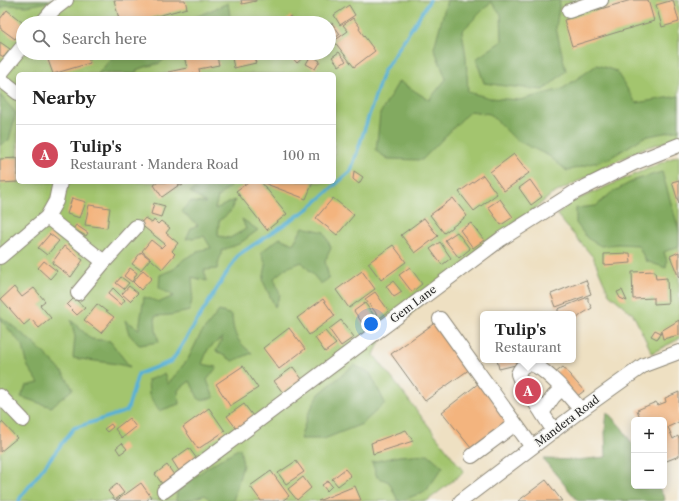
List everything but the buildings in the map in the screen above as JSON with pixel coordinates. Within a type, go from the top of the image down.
[{"type":"street","points":[[48,16],[66,0]]},
{"type":"street","points":[[568,10],[601,0]]},
{"type":"street","points":[[0,74],[16,55]]},
{"type":"street","points":[[0,80],[16,92]]},
{"type":"street","name":"Gem Lane","points":[[164,491],[500,239],[575,192],[634,163],[679,146]]},
{"type":"street","points":[[0,257],[47,217],[56,201],[60,184]]},
{"type":"street","points":[[47,217],[104,262]]},
{"type":"street","points":[[78,292],[136,227]]},
{"type":"street","points":[[440,319],[532,447]]},
{"type":"street","name":"Mandera Road","points":[[461,501],[581,410],[644,365],[679,352]]},
{"type":"street","points":[[554,431],[520,379],[518,374],[520,369],[524,366],[535,365],[541,368],[562,388],[581,410]]},
{"type":"street","points":[[542,413],[553,397],[562,388]]},
{"type":"street","points":[[0,396],[23,420]]},
{"type":"street","points":[[472,456],[515,424]]},
{"type":"green space","points":[[0,0],[679,0],[679,138],[641,149],[551,195],[381,339],[374,355],[464,472],[427,501],[0,501]]},
{"type":"green space","points":[[0,0],[49,0],[48,2],[27,6],[7,5],[0,9]]},
{"type":"green space","points":[[447,0],[560,0],[556,28],[566,71],[544,90],[484,83],[476,59],[502,41],[501,14],[491,2],[462,31],[466,57],[468,92],[490,98],[520,100],[562,89],[597,65],[616,71],[636,103],[679,96],[679,130],[644,137],[610,158],[567,171],[549,156],[516,140],[490,114],[470,111],[422,160],[388,159],[376,151],[380,114],[399,81],[429,100],[446,79],[434,48]]},
{"type":"green space","points":[[228,3],[230,16],[198,16]]},
{"type":"green space","points":[[110,60],[163,60],[160,63],[138,69],[136,72],[100,72]]},
{"type":"green space","points":[[0,95],[16,113],[9,140],[0,145]]},
{"type":"green space","points":[[679,155],[679,339],[652,353],[633,314],[609,294],[593,257],[557,215],[569,203]]},
{"type":"green space","points":[[662,172],[679,230],[679,246],[664,252],[667,261],[666,268],[646,261],[638,245],[618,244],[601,246],[587,238],[576,223],[576,208],[596,206],[611,193],[635,180]]},
{"type":"green space","points":[[201,184],[233,184],[218,197],[215,209],[235,200],[230,212],[219,221],[218,236],[230,238],[246,229],[242,219],[258,230],[239,244],[222,250],[217,269],[204,270],[207,281],[192,277],[193,292],[190,311],[155,316],[156,331],[159,342],[139,345],[129,334],[125,320],[139,329],[144,297],[160,302],[174,296],[159,288],[160,275],[174,269],[184,259],[201,250],[211,248],[204,236],[186,239],[191,228],[198,225],[181,211],[190,202],[206,203],[190,192]]},
{"type":"green space","points":[[303,227],[324,232],[331,248],[325,261],[329,278],[321,284],[302,262],[286,268],[274,278],[280,295],[275,307],[263,281],[266,265],[261,252],[280,238],[293,244]]},
{"type":"green space","points":[[219,311],[232,315],[233,327],[239,341],[252,353],[233,361],[216,351],[223,337],[208,349],[202,364],[217,367],[207,380],[214,398],[199,400],[190,381],[178,390],[179,404],[159,411],[149,395],[148,380],[164,374],[168,384],[188,359],[200,335]]},
{"type":"green space","points":[[0,316],[47,356],[63,373],[73,389],[51,407],[21,397],[26,386],[39,383],[28,367],[23,346],[0,319]]},
{"type":"green space","points":[[71,320],[91,339],[110,341],[130,367],[73,358],[75,337]]},
{"type":"green space","points":[[354,365],[370,373],[385,403],[362,424],[324,439],[300,439],[308,414],[319,394]]},
{"type":"green space","points":[[607,412],[622,428],[631,442],[631,489],[660,489],[665,499],[664,501],[578,501],[543,459],[577,460],[606,457],[605,430]]},
{"type":"green space","points":[[240,448],[243,465],[233,501],[211,501],[205,495],[186,501],[176,501],[177,492],[191,479]]},
{"type":"green space","points":[[428,454],[443,467],[426,491],[401,501],[398,501],[389,482],[377,477],[372,462],[399,456]]},
{"type":"waterway","points":[[19,501],[74,428],[127,411],[138,374],[172,361],[238,255],[308,209],[351,171],[383,72],[430,0]]},
{"type":"place","name":"Tulip's","points":[[528,391]]}]
